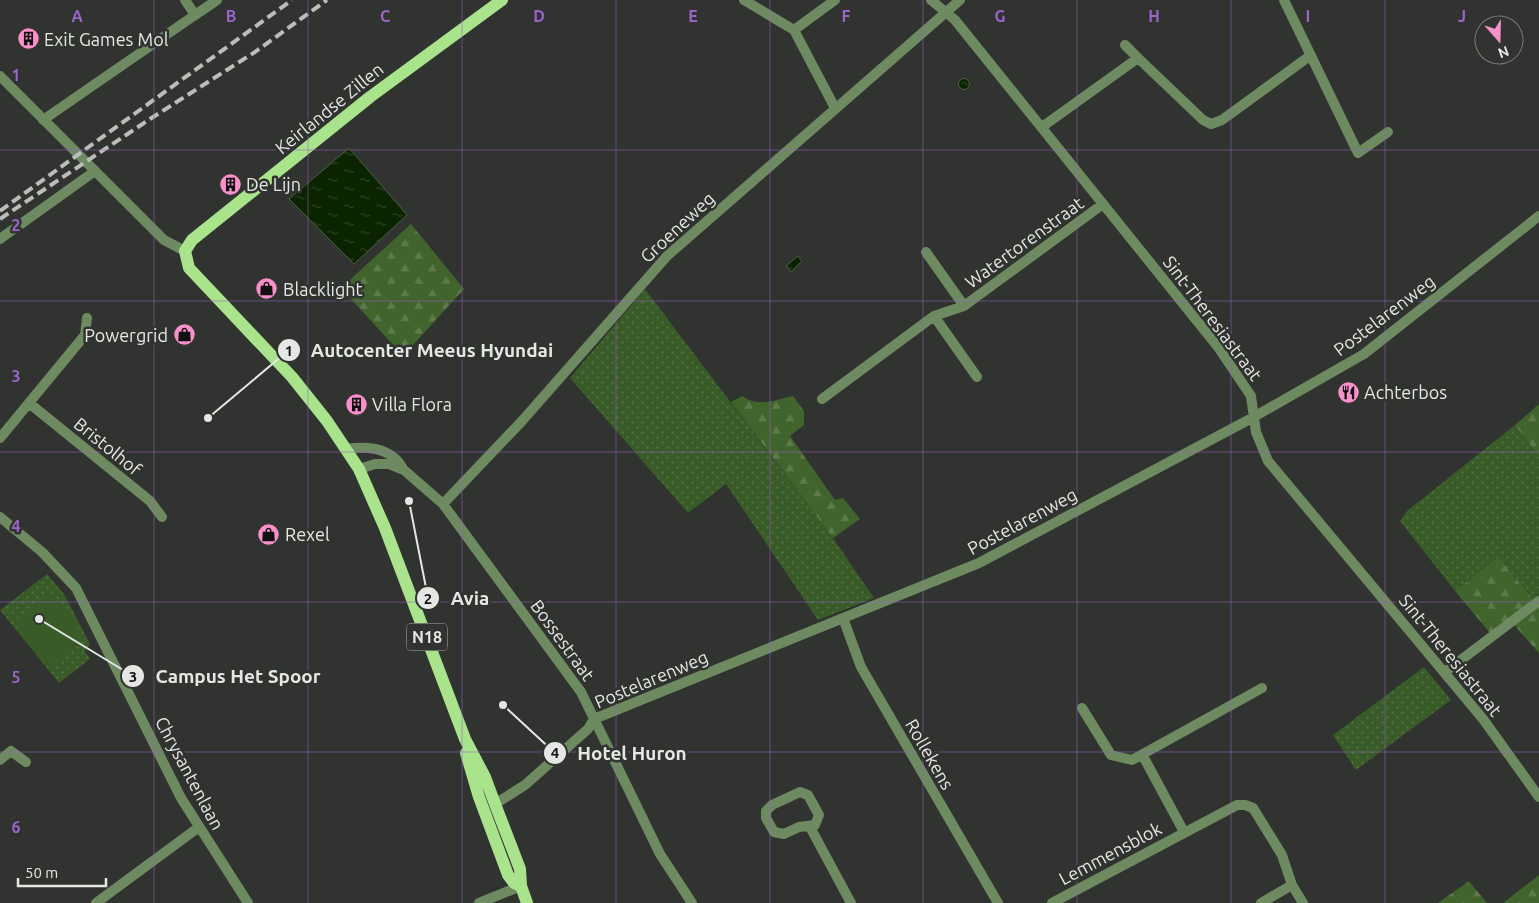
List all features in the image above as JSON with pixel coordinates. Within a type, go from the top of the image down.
[{"type":"main road","name":"Keirlandse Zillen","points":[[186,251],[192,240],[370,97],[502,0]]},
{"type":"main road","name":"N18","points":[[186,251],[190,268],[292,376],[359,469],[384,528],[465,739],[485,777],[520,869],[521,886],[527,903]]},
{"type":"main road","name":"N18","points":[[465,739],[464,747],[500,856],[508,876],[514,884],[521,886]]},
{"type":"street","points":[[185,0],[195,15]]},
{"type":"street","points":[[43,120],[217,0]]},
{"type":"street","points":[[744,0],[794,30],[835,108]]},
{"type":"street","points":[[794,30],[835,0]]},
{"type":"street","name":"Sint-Theresiastraat","points":[[931,0],[946,12],[1034,121],[1042,127],[1218,347],[1251,396],[1254,403],[1252,418],[1262,450],[1268,461],[1445,672],[1502,744],[1539,797]]},
{"type":"street","name":"Groeneweg","points":[[443,504],[522,421],[668,256],[960,0]]},
{"type":"street","points":[[1284,0],[1358,153],[1388,132]]},
{"type":"street","points":[[1125,45],[1203,120],[1211,124],[1222,120],[1311,55]]},
{"type":"street","points":[[1042,127],[1138,58]]},
{"type":"street","points":[[0,76],[164,240],[186,251]]},
{"type":"street","points":[[0,239],[94,171]]},
{"type":"street","name":"Watertorenstraat","points":[[822,399],[934,316],[964,306],[1104,204]]},
{"type":"street","name":"Postelarenweg","points":[[495,804],[525,784],[588,729],[594,719],[980,563],[1252,418],[1364,354],[1539,216]]},
{"type":"street","name":"Watertorenstraat","points":[[926,252],[964,306]]},
{"type":"street","points":[[934,316],[976,377]]},
{"type":"street","points":[[0,438],[85,335],[87,318]]},
{"type":"street","name":"Bristolhof","points":[[29,403],[150,501],[162,517]]},
{"type":"street","name":"Bossestraat","points":[[346,449],[369,446],[389,454],[400,462],[404,470]]},
{"type":"street","name":"Bossestraat","points":[[359,469],[375,464],[389,464],[404,470],[443,504],[581,692],[660,854],[692,903]]},
{"type":"street","name":"Chrysantenlaan","points":[[0,517],[42,552],[76,588],[181,798],[248,903]]},
{"type":"street","points":[[1445,672],[1539,602]]},
{"type":"street","name":"Rollekens","points":[[843,618],[861,668],[998,903]]},
{"type":"street","points":[[1082,708],[1111,754],[1132,760],[1143,756],[1262,688]]},
{"type":"street","points":[[0,760],[11,751],[26,762]]},
{"type":"street","name":"Lemmensblok","points":[[1143,756],[1184,832]]},
{"type":"street","points":[[803,792],[808,795],[819,815],[815,825],[810,827],[799,827],[780,834],[774,832],[766,818],[766,811],[772,805],[803,792]]},
{"type":"street","name":"Lemmensblok","points":[[1052,903],[1237,805],[1253,808],[1282,855],[1292,885],[1303,903]]},
{"type":"street","points":[[96,903],[199,827]]},
{"type":"street","points":[[810,827],[851,903]]},
{"type":"street","points":[[1261,903],[1292,885]]},
{"type":"street","points":[[479,903],[521,886]]},
{"type":"shaded area","points":[[645,289],[833,538],[874,598],[818,620],[726,484],[688,513],[570,378]]},
{"type":"shaded area","points":[[1515,425],[1539,457],[1539,595],[1533,599],[1498,557],[1455,591],[1400,521],[1407,511]]},
{"type":"shaded area","points":[[47,574],[64,594],[90,644],[85,651],[90,659],[59,683],[0,610]]},
{"type":"shaded area","points":[[51,592],[86,639],[48,667],[13,621]]},
{"type":"shaded area","points":[[1424,667],[1451,700],[1356,770],[1333,735]]},
{"type":"green space","points":[[411,224],[464,289],[403,356],[341,288]]},
{"type":"green space","points":[[742,396],[754,402],[761,402],[793,396],[804,411],[804,425],[790,436],[835,500],[843,498],[860,519],[833,538],[731,402]]},
{"type":"green space","points":[[1539,404],[1539,457],[1515,425]]},
{"type":"green space","points":[[1498,557],[1533,599],[1539,595],[1539,653],[1515,626],[1507,620],[1490,633],[1455,591]]},
{"type":"green space","points":[[1539,875],[1539,903],[1503,903]]},
{"type":"green space","points":[[1469,881],[1487,903],[1438,903]]},
{"type":"water","points":[[964,78],[970,84],[964,90],[958,84]]},
{"type":"water","points":[[349,148],[407,215],[354,264],[289,199]]},
{"type":"water","points":[[798,256],[802,261],[791,272],[786,266]]},
{"type":"railway","points":[[0,211],[292,0]]},
{"type":"railway","points":[[0,219],[255,52],[327,0]]},
{"type":"place","name":"Exit Games Mol","points":[[28,39]]},
{"type":"place","name":"De Lijn","points":[[230,184]]},
{"type":"place","name":"Blacklight","points":[[267,289]]},
{"type":"place","name":"Powergrid","points":[[184,335]]},
{"type":"place","name":"Achterbos","points":[[1348,392]]},
{"type":"place","name":"Villa Flora","points":[[356,404]]},
{"type":"place","name":"Autocenter Meeus Hyundai","points":[[208,418]]},
{"type":"place","name":"Avia","points":[[409,501]]},
{"type":"place","name":"Rexel","points":[[269,534]]},
{"type":"place","name":"Campus Het Spoor","points":[[39,619]]},
{"type":"place","name":"Hotel Huron","points":[[503,705]]}]
